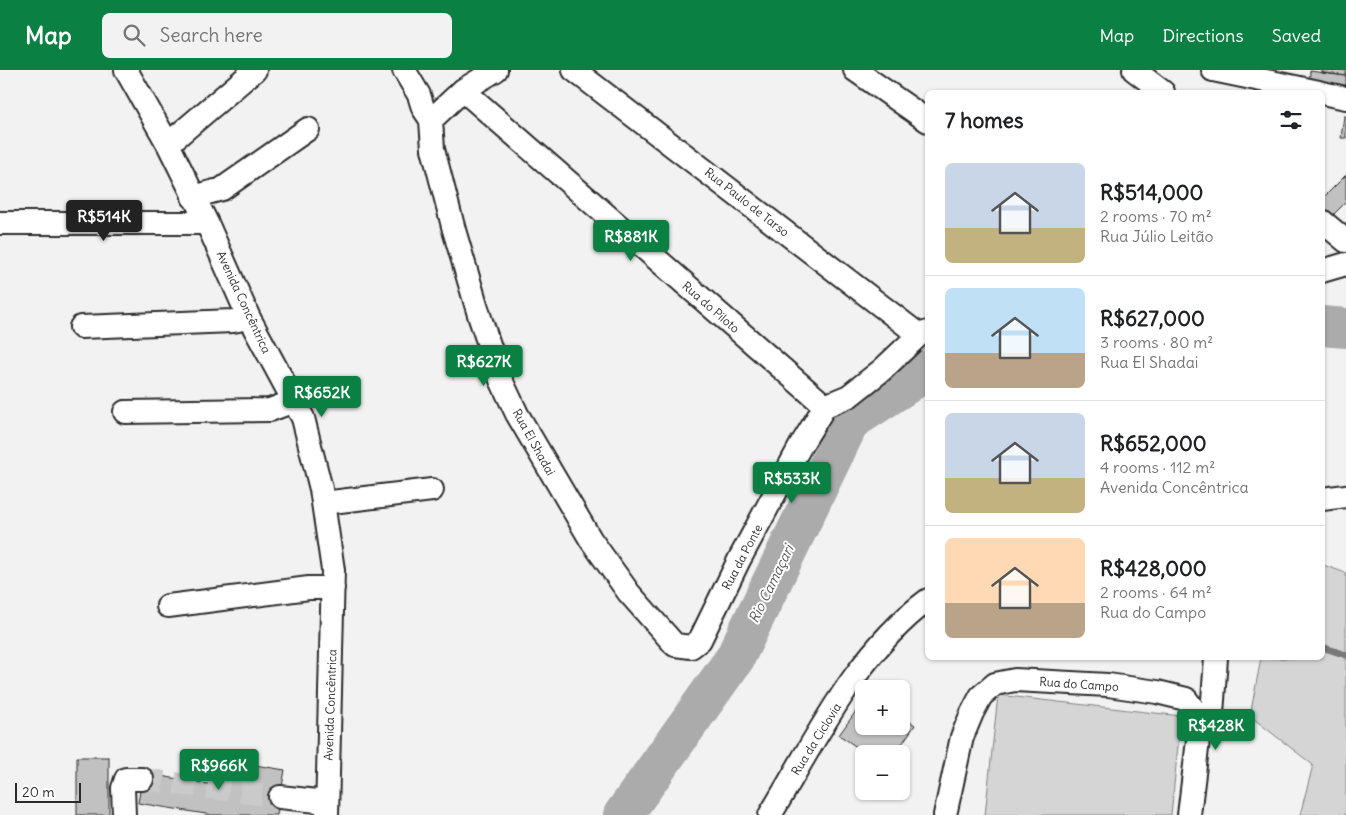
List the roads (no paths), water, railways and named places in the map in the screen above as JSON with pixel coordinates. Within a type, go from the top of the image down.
[{"type":"street","name":"Avenida Concêntrica","points":[[126,70],[168,144],[207,223],[249,318],[303,418],[323,503],[334,570],[327,808]]},
{"type":"street","points":[[168,144],[255,70]]},
{"type":"street","name":"Rua El Shadai","points":[[404,70],[420,96],[423,108],[431,120],[433,149],[454,230],[480,318],[501,380],[534,444],[591,540],[639,606],[675,645]]},
{"type":"street","points":[[431,120],[463,90],[496,70]]},
{"type":"street","name":"Rua Paulo de Tarso","points":[[574,70],[923,334]]},
{"type":"street","points":[[855,70],[925,119]]},
{"type":"street","points":[[1134,70],[1160,90]]},
{"type":"street","points":[[1213,70],[1249,74],[1311,90]]},
{"type":"street","name":"Rua do Piloto","points":[[463,90],[825,406]]},
{"type":"street","points":[[1325,94],[1346,98]]},
{"type":"street","points":[[193,197],[222,189],[308,129]]},
{"type":"street","points":[[0,223],[207,223]]},
{"type":"street","points":[[1325,224],[1346,241]]},
{"type":"street","points":[[1325,270],[1346,264]]},
{"type":"street","points":[[81,327],[233,321],[249,318]]},
{"type":"street","points":[[825,406],[849,396],[923,334]]},
{"type":"street","points":[[125,412],[270,410],[294,401]]},
{"type":"street","name":"Rua da Ponte","points":[[675,645],[691,647],[700,640],[739,560],[801,445],[825,406]]},
{"type":"street","points":[[323,503],[432,490]]},
{"type":"street","points":[[1325,500],[1346,496]]},
{"type":"street","points":[[168,606],[309,588],[333,588]]},
{"type":"street","name":"Rua da Ciclovia","points":[[770,815],[826,721],[858,672],[887,639],[925,602]]},
{"type":"street","points":[[1211,728],[1216,660]]},
{"type":"street","name":"Rua do Campo","points":[[945,815],[962,737],[972,713],[981,696],[995,684],[1015,680],[1108,685],[1156,692],[1186,699],[1192,707],[1199,732],[1189,815]]},
{"type":"street","points":[[124,815],[123,788],[126,779],[142,779]]},
{"type":"street","points":[[280,798],[327,808]]},
{"type":"waterway","name":"Rio Camaçari","points":[[1325,326],[1346,328]]},
{"type":"waterway","name":"Rio Camaçari","points":[[623,815],[735,658],[850,421],[925,372]]},
{"type":"waterway","points":[[1325,648],[1346,655]]},
{"type":"tunnel","points":[[142,779],[280,797]]}]
